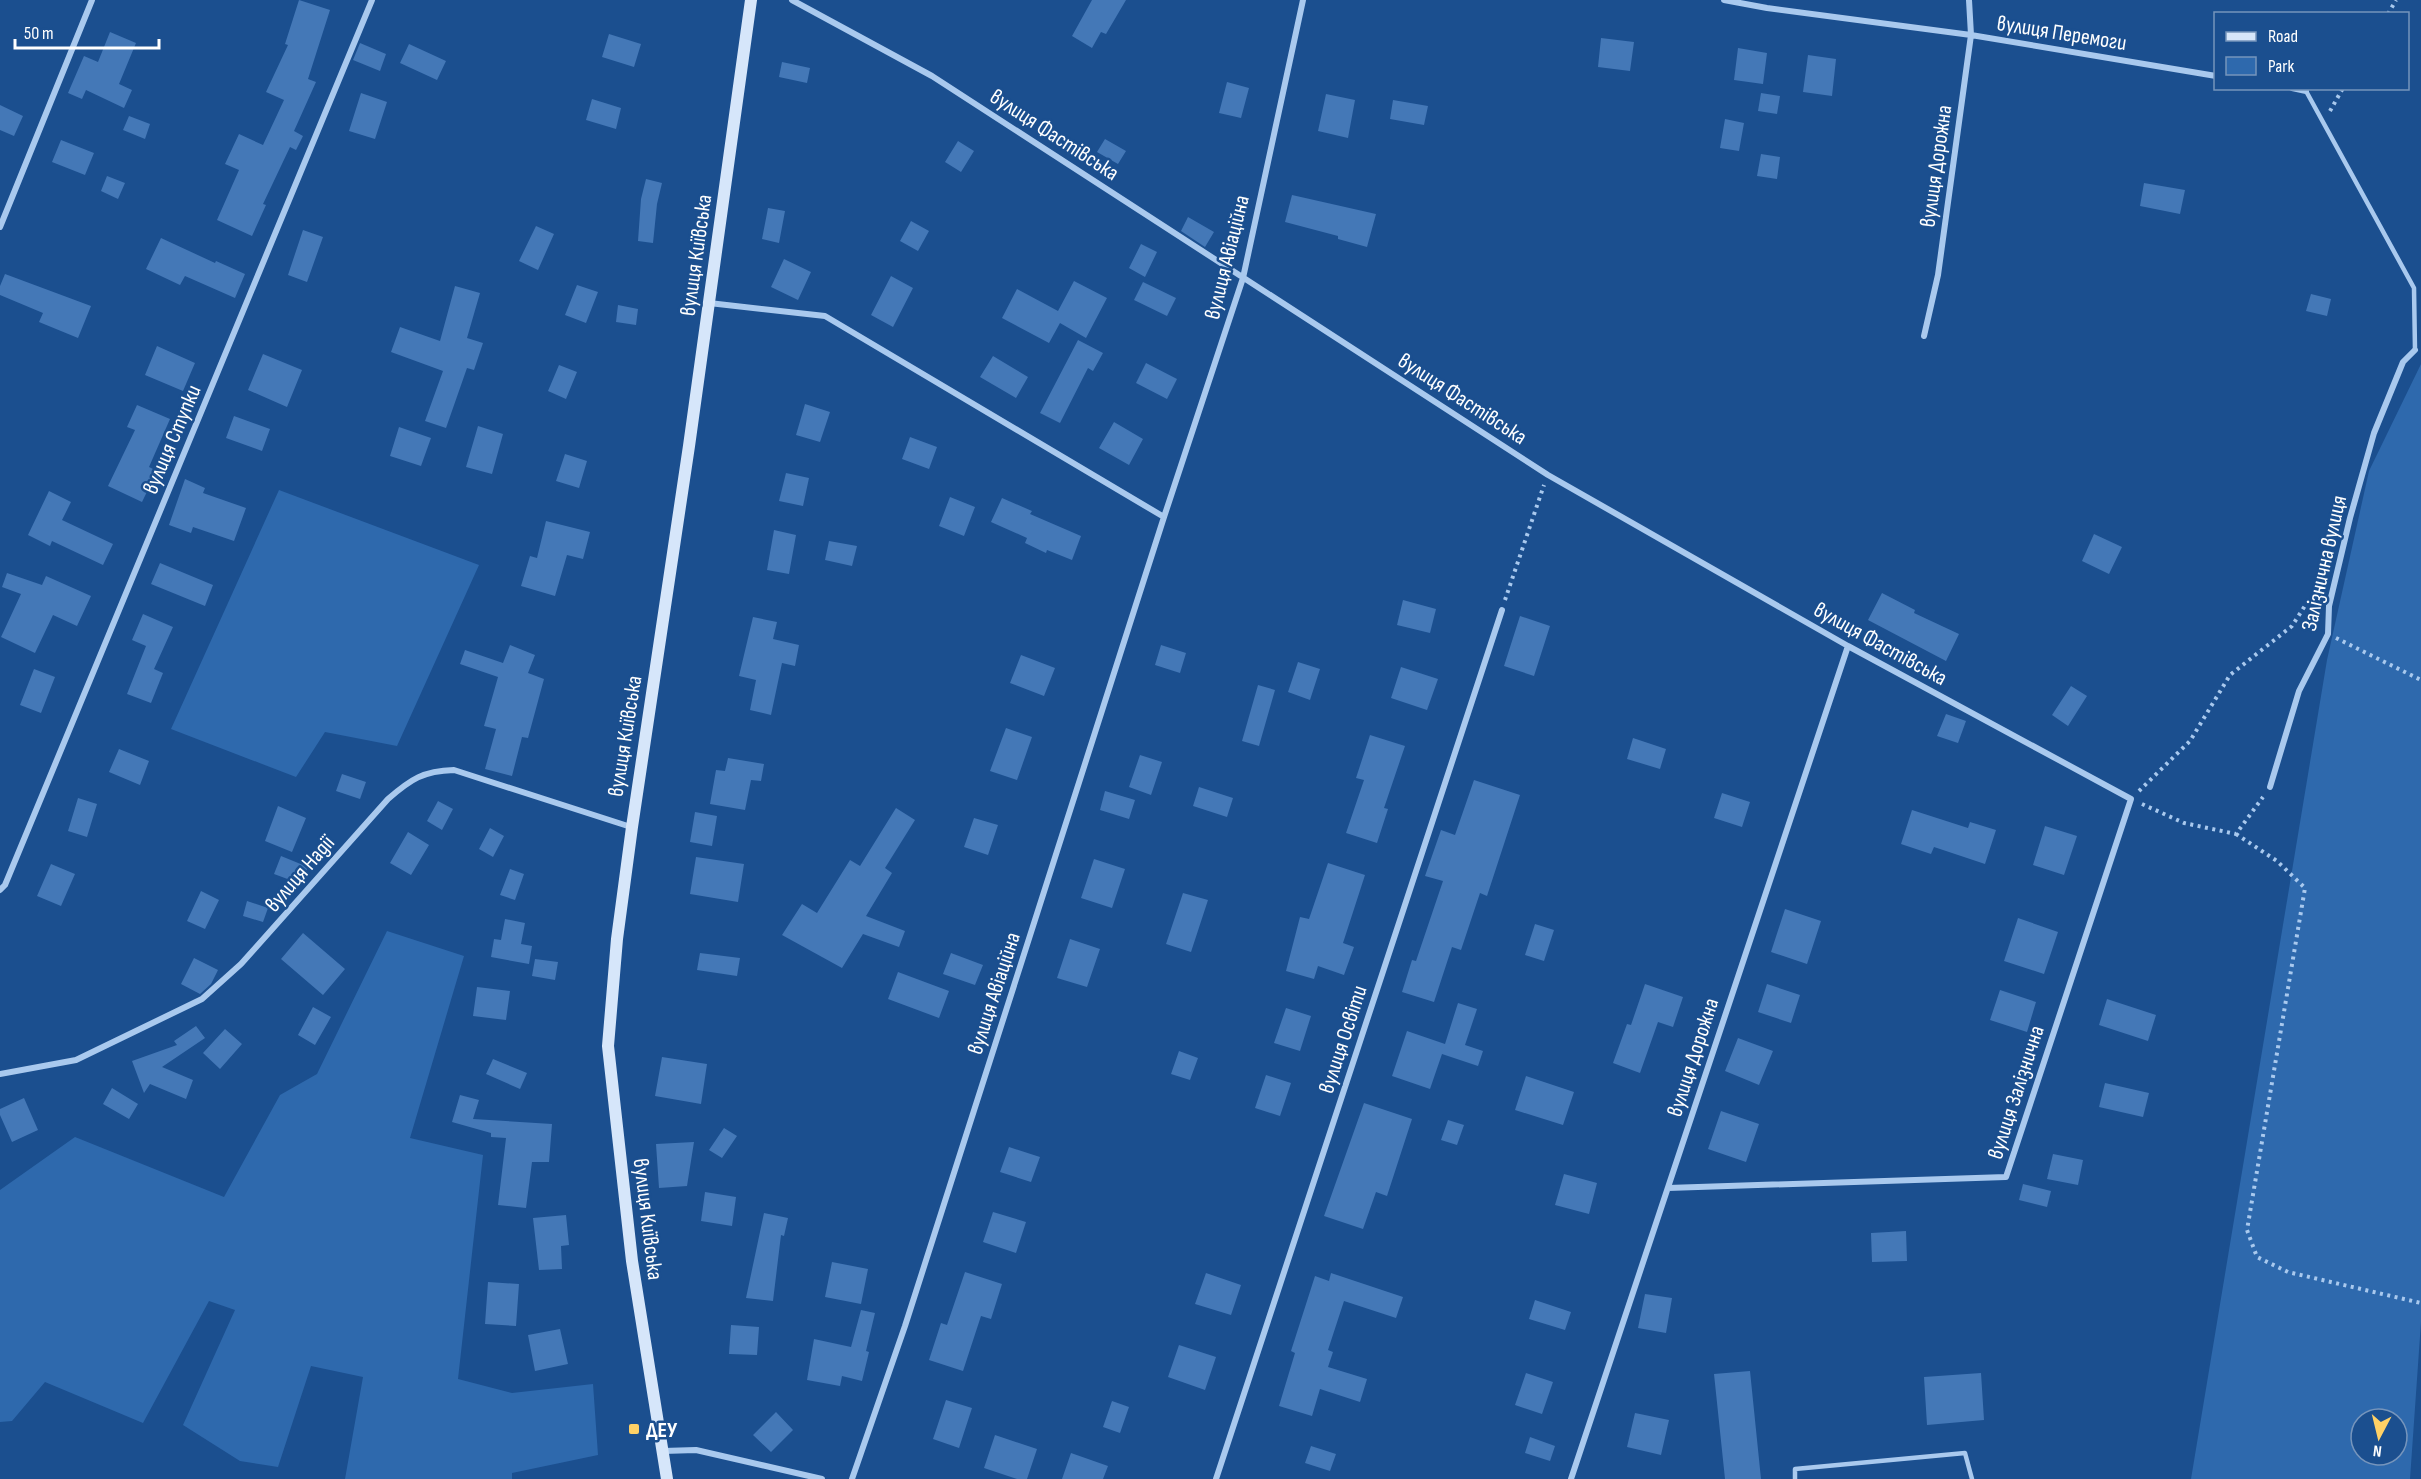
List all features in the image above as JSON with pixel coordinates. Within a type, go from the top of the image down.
[{"type":"street","points":[[0,227],[92,0]]},
{"type":"street","name":"вулиця Ступки","points":[[0,890],[5,885],[372,0]]},
{"type":"street","name":"вулиця Київська","points":[[667,1479],[632,1261],[608,1046],[617,939],[632,828],[751,0]]},
{"type":"street","name":"вулиця Фастівська","points":[[792,0],[932,76],[1548,475],[1848,646],[2131,799]]},
{"type":"street","name":"вулиця Авіаційна","points":[[852,1479],[909,1315],[1164,517],[1243,278],[1303,0]]},
{"type":"street","name":"вулиця Перемоги","points":[[1724,0],[1971,35],[2214,76]]},
{"type":"street","name":"вулиця Дорожна","points":[[1924,336],[1938,275],[1971,35],[1969,0]]},
{"type":"street","points":[[2301,90],[2306,91]]},
{"type":"street","points":[[709,303],[825,316],[1164,517]]},
{"type":"street","name":"Залізнична вулиця","points":[[2270,787],[2299,691],[2328,634],[2329,606],[2350,518],[2374,433],[2403,362],[2415,350]]},
{"type":"street","name":"вулиця Освіти","points":[[1216,1479],[1502,610]]},
{"type":"street","name":"вулиця Дорожна","points":[[1571,1479],[1848,646]]},
{"type":"street","name":"вулиця Надії","points":[[0,1074],[76,1060],[202,999],[241,964],[388,798],[415,778],[434,770],[454,770],[632,828]]},
{"type":"street","name":"вулиця Залізнична","points":[[1668,1188],[2006,1177],[2131,799]]},
{"type":"street","points":[[663,1451],[696,1450],[822,1479]]},
{"type":"lane","points":[[2306,91],[2414,288],[2415,350]]},
{"type":"lane","points":[[1795,1479],[1795,1469],[1965,1454],[1972,1479]]},
{"type":"path","points":[[2323,122],[2342,90]]},
{"type":"path","points":[[1502,610],[1548,475]]},
{"type":"path","points":[[2329,606],[2308,601],[2292,626],[2230,675],[2190,741],[2131,799],[2184,823],[2236,834],[2277,861],[2305,888],[2247,1230],[2257,1257],[2288,1272],[2421,1303]]},
{"type":"path","points":[[2328,634],[2420,681]]},
{"type":"path","points":[[2236,834],[2270,787]]},
{"type":"green space","points":[[2421,364],[2421,1322],[2410,1479],[2191,1479],[2327,660],[2369,471]]},
{"type":"green space","points":[[279,490],[479,565],[397,746],[325,732],[296,777],[171,729]]},
{"type":"green space","points":[[387,931],[464,956],[410,1138],[483,1155],[458,1379],[512,1393],[593,1384],[598,1455],[512,1473],[512,1479],[345,1479],[363,1377],[311,1366],[278,1467],[240,1461],[183,1425],[235,1310],[209,1301],[143,1423],[45,1382],[12,1421],[0,1422],[0,1190],[75,1137],[224,1197],[280,1095],[317,1074]]},
{"type":"building","points":[[299,0],[330,10],[308,79],[316,82],[294,131],[303,136],[296,150],[290,147],[263,204],[266,205],[252,236],[217,220],[239,170],[225,164],[239,134],[263,145],[284,100],[266,92],[288,45],[285,44]]},
{"type":"building","points":[[1092,0],[1126,0],[1106,34],[1101,32],[1092,48],[1072,36]]},
{"type":"building","points":[[110,32],[136,43],[119,84],[132,90],[124,108],[86,90],[82,99],[68,93],[84,56],[98,62]]},
{"type":"building","points":[[609,34],[641,44],[634,67],[602,57]]},
{"type":"building","points":[[1601,38],[1634,42],[1630,71],[1598,67]]},
{"type":"building","points":[[360,43],[386,54],[380,71],[353,60]]},
{"type":"building","points":[[409,44],[446,61],[437,80],[400,63]]},
{"type":"building","points":[[1738,48],[1767,53],[1763,84],[1734,80]]},
{"type":"building","points":[[1808,55],[1836,59],[1832,96],[1803,92]]},
{"type":"building","points":[[782,62],[810,68],[807,83],[779,77]]},
{"type":"building","points":[[1227,82],[1249,88],[1241,118],[1219,113]]},
{"type":"building","points":[[361,93],[387,102],[375,139],[349,131]]},
{"type":"building","points":[[1761,93],[1780,96],[1777,114],[1758,111]]},
{"type":"building","points":[[1326,94],[1355,100],[1348,138],[1318,131]]},
{"type":"building","points":[[592,99],[621,108],[616,129],[586,120]]},
{"type":"building","points":[[1393,100],[1428,106],[1424,125],[1390,119]]},
{"type":"building","points":[[0,105],[23,116],[14,136],[0,130]]},
{"type":"building","points":[[129,116],[150,124],[145,139],[123,130]]},
{"type":"building","points":[[1725,119],[1744,123],[1739,151],[1720,148]]},
{"type":"building","points":[[1105,139],[1126,151],[1118,164],[1097,152]]},
{"type":"building","points":[[61,140],[94,153],[85,175],[52,162]]},
{"type":"building","points":[[958,141],[974,151],[961,172],[945,162]]},
{"type":"building","points":[[1761,154],[1780,157],[1777,179],[1757,176]]},
{"type":"building","points":[[107,176],[125,183],[118,199],[101,191]]},
{"type":"building","points":[[646,179],[662,183],[657,204],[653,243],[638,241],[641,199]]},
{"type":"building","points":[[2144,183],[2185,190],[2180,214],[2140,206]]},
{"type":"building","points":[[1292,195],[1376,214],[1367,247],[1338,239],[1338,236],[1285,222]]},
{"type":"building","points":[[768,208],[785,211],[779,243],[762,239]]},
{"type":"building","points":[[1188,217],[1214,232],[1205,247],[1181,231]]},
{"type":"building","points":[[911,221],[929,231],[918,251],[900,241]]},
{"type":"building","points":[[536,226],[554,234],[538,270],[519,261]]},
{"type":"building","points":[[303,230],[323,237],[307,282],[288,275]]},
{"type":"building","points":[[161,238],[245,274],[235,298],[185,276],[180,285],[146,269]]},
{"type":"building","points":[[1141,244],[1157,252],[1145,277],[1129,268]]},
{"type":"building","points":[[784,259],[811,272],[798,300],[771,287]]},
{"type":"building","points":[[5,274],[91,306],[78,338],[39,322],[43,313],[0,295],[0,286]]},
{"type":"building","points":[[891,276],[913,288],[893,327],[871,315]]},
{"type":"building","points":[[1074,281],[1107,298],[1086,338],[1060,323],[1049,343],[1002,318],[1017,289],[1058,311]]},
{"type":"building","points":[[1143,282],[1176,298],[1167,316],[1134,300]]},
{"type":"building","points":[[577,285],[598,292],[586,323],[565,315]]},
{"type":"building","points":[[455,286],[480,293],[467,338],[483,343],[474,370],[467,368],[446,428],[425,421],[443,371],[391,352],[400,327],[440,341]]},
{"type":"building","points":[[2311,294],[2331,299],[2327,316],[2306,311]]},
{"type":"building","points":[[618,305],[638,309],[636,325],[616,322]]},
{"type":"building","points":[[1078,340],[1103,353],[1093,371],[1088,368],[1060,423],[1040,413]]},
{"type":"building","points":[[157,346],[195,363],[183,391],[145,375]]},
{"type":"building","points":[[263,354],[302,370],[287,407],[248,390]]},
{"type":"building","points":[[993,356],[1028,377],[1016,398],[980,377]]},
{"type":"building","points":[[1146,363],[1177,379],[1167,399],[1136,383]]},
{"type":"building","points":[[559,365],[577,372],[566,399],[548,391]]},
{"type":"building","points":[[805,404],[830,412],[820,442],[796,435]]},
{"type":"building","points":[[137,405],[170,419],[149,467],[157,471],[142,502],[108,486],[135,430],[127,427]]},
{"type":"building","points":[[234,416],[270,429],[262,451],[226,438]]},
{"type":"building","points":[[1114,422],[1143,439],[1129,465],[1099,448]]},
{"type":"building","points":[[478,426],[503,434],[492,474],[466,467]]},
{"type":"building","points":[[399,427],[431,438],[421,466],[390,456]]},
{"type":"building","points":[[910,437],[937,447],[929,469],[902,459]]},
{"type":"building","points":[[565,454],[587,461],[579,488],[556,481]]},
{"type":"building","points":[[786,473],[809,478],[803,506],[779,501]]},
{"type":"building","points":[[185,479],[205,488],[203,493],[246,508],[234,541],[193,527],[191,533],[169,525]]},
{"type":"building","points":[[49,491],[71,502],[62,520],[113,544],[103,565],[52,541],[50,546],[28,535]]},
{"type":"building","points":[[950,497],[975,507],[964,536],[939,526]]},
{"type":"building","points":[[1002,498],[1032,511],[1030,514],[1081,536],[1072,560],[1047,550],[1046,553],[1025,543],[1027,538],[991,522]]},
{"type":"building","points":[[546,521],[590,532],[583,559],[567,555],[555,596],[521,586],[530,556],[537,558]]},
{"type":"building","points":[[774,530],[796,535],[789,574],[767,570]]},
{"type":"building","points":[[2094,534],[2122,547],[2109,574],[2082,561]]},
{"type":"building","points":[[829,541],[857,546],[852,566],[825,560]]},
{"type":"building","points":[[160,563],[213,585],[205,606],[151,584]]},
{"type":"building","points":[[7,573],[42,585],[46,576],[91,596],[77,626],[53,615],[35,653],[1,637],[21,594],[2,587]]},
{"type":"building","points":[[1882,593],[1915,610],[1914,613],[1959,634],[1946,661],[1868,620]]},
{"type":"building","points":[[1403,600],[1436,609],[1430,633],[1397,625]]},
{"type":"building","points":[[143,614],[173,627],[154,669],[163,673],[151,703],[127,694],[146,646],[132,640]]},
{"type":"building","points":[[1520,616],[1550,626],[1534,676],[1504,666]]},
{"type":"building","points":[[753,617],[777,622],[773,639],[799,645],[795,666],[782,663],[771,715],[750,710],[756,680],[739,676]]},
{"type":"building","points":[[510,645],[535,655],[528,673],[544,679],[528,738],[522,737],[512,776],[485,769],[496,729],[484,726],[498,677],[460,664],[465,650],[503,663]]},
{"type":"building","points":[[1161,645],[1186,653],[1180,673],[1155,665]]},
{"type":"building","points":[[1021,655],[1055,668],[1044,696],[1010,683]]},
{"type":"building","points":[[1298,662],[1320,669],[1310,700],[1288,692]]},
{"type":"building","points":[[1401,667],[1438,679],[1427,710],[1391,698]]},
{"type":"building","points":[[34,669],[55,677],[41,713],[20,705]]},
{"type":"building","points":[[1258,685],[1275,690],[1259,746],[1242,741]]},
{"type":"building","points":[[2071,686],[2087,696],[2068,726],[2052,715]]},
{"type":"building","points":[[1946,714],[1966,721],[1958,743],[1937,736]]},
{"type":"building","points":[[1006,728],[1032,737],[1017,780],[990,771]]},
{"type":"building","points":[[1370,735],[1405,746],[1384,808],[1388,809],[1377,843],[1346,833],[1364,780],[1356,778]]},
{"type":"building","points":[[1633,738],[1666,749],[1660,769],[1627,759]]},
{"type":"building","points":[[119,749],[149,761],[140,785],[109,772]]},
{"type":"building","points":[[1140,755],[1162,762],[1151,795],[1129,787]]},
{"type":"building","points":[[728,758],[764,764],[761,781],[751,780],[745,810],[710,804],[716,770],[725,771]]},
{"type":"building","points":[[342,774],[366,782],[360,799],[336,791]]},
{"type":"building","points":[[1474,780],[1520,795],[1487,896],[1480,893],[1461,950],[1452,947],[1434,1002],[1402,992],[1412,960],[1416,961],[1443,881],[1425,876],[1441,830],[1455,835]]},
{"type":"building","points":[[1199,787],[1233,798],[1227,817],[1193,806]]},
{"type":"building","points":[[1105,791],[1135,800],[1129,819],[1100,810]]},
{"type":"building","points":[[1722,793],[1750,802],[1742,827],[1714,818]]},
{"type":"building","points":[[78,798],[97,804],[87,837],[68,831]]},
{"type":"building","points":[[438,801],[453,809],[442,830],[427,821]]},
{"type":"building","points":[[278,806],[306,818],[292,852],[265,841]]},
{"type":"building","points":[[896,808],[915,820],[885,868],[892,873],[866,916],[905,931],[899,947],[863,934],[842,968],[782,935],[802,904],[817,913],[850,860],[860,866]]},
{"type":"building","points":[[1912,810],[1968,828],[1970,822],[1996,830],[1985,864],[1934,847],[1931,854],[1901,844]]},
{"type":"building","points":[[695,812],[717,816],[712,846],[690,842]]},
{"type":"building","points":[[974,818],[998,825],[988,855],[964,847]]},
{"type":"building","points":[[2045,826],[2077,836],[2064,875],[2033,865]]},
{"type":"building","points":[[490,828],[504,836],[493,857],[479,849]]},
{"type":"building","points":[[408,832],[429,845],[411,875],[390,863]]},
{"type":"building","points":[[281,856],[308,867],[301,884],[274,874]]},
{"type":"building","points":[[696,857],[744,864],[738,902],[690,894]]},
{"type":"building","points":[[1094,859],[1125,869],[1112,908],[1081,898]]},
{"type":"building","points":[[1328,863],[1365,875],[1343,943],[1354,947],[1344,975],[1318,966],[1314,979],[1286,971],[1300,917],[1309,919]]},
{"type":"building","points":[[51,864],[75,874],[61,906],[37,896]]},
{"type":"building","points":[[510,869],[524,874],[515,900],[500,895]]},
{"type":"building","points":[[201,891],[219,900],[205,929],[187,921]]},
{"type":"building","points":[[1183,893],[1208,900],[1191,952],[1166,944]]},
{"type":"building","points":[[247,901],[268,908],[263,922],[243,916]]},
{"type":"building","points":[[1785,909],[1821,921],[1807,964],[1771,952]]},
{"type":"building","points":[[2018,918],[2058,932],[2044,974],[2004,961]]},
{"type":"building","points":[[505,919],[525,923],[521,944],[532,946],[529,964],[491,957],[494,939],[501,940]]},
{"type":"building","points":[[1535,924],[1554,930],[1544,961],[1525,955]]},
{"type":"building","points":[[303,933],[345,969],[323,995],[281,959]]},
{"type":"building","points":[[1070,939],[1100,949],[1087,987],[1057,978]]},
{"type":"building","points":[[700,953],[740,958],[737,976],[697,970]]},
{"type":"building","points":[[951,953],[983,965],[975,985],[943,974]]},
{"type":"building","points":[[194,958],[218,970],[211,984],[200,994],[181,984]]},
{"type":"building","points":[[535,959],[558,962],[555,980],[532,976]]},
{"type":"building","points":[[898,972],[949,991],[939,1018],[888,999]]},
{"type":"building","points":[[1645,984],[1683,997],[1673,1027],[1658,1022],[1640,1073],[1613,1063],[1627,1024],[1631,1025]]},
{"type":"building","points":[[1767,984],[1800,995],[1791,1023],[1758,1012]]},
{"type":"building","points":[[477,987],[510,991],[506,1020],[473,1016]]},
{"type":"building","points":[[2000,990],[2036,1002],[2027,1032],[1990,1020]]},
{"type":"building","points":[[2107,999],[2156,1015],[2148,1041],[2099,1025]]},
{"type":"building","points":[[1458,1003],[1477,1009],[1465,1045],[1483,1051],[1478,1066],[1442,1054],[1430,1089],[1392,1076],[1407,1031],[1445,1044]]},
{"type":"building","points":[[313,1007],[331,1017],[315,1045],[298,1035]]},
{"type":"building","points":[[1286,1008],[1311,1016],[1300,1051],[1274,1043]]},
{"type":"building","points":[[196,1026],[205,1038],[162,1067],[193,1080],[186,1099],[150,1084],[144,1093],[132,1061],[177,1045],[174,1041]]},
{"type":"building","points":[[225,1029],[242,1044],[220,1069],[203,1053]]},
{"type":"building","points":[[1738,1038],[1773,1051],[1759,1085],[1725,1071]]},
{"type":"building","points":[[1179,1051],[1198,1058],[1190,1080],[1171,1074]]},
{"type":"building","points":[[662,1057],[707,1064],[701,1104],[655,1096]]},
{"type":"building","points":[[493,1059],[527,1073],[520,1089],[486,1074]]},
{"type":"building","points":[[1266,1075],[1291,1083],[1280,1116],[1255,1108]]},
{"type":"building","points":[[1526,1076],[1574,1092],[1563,1125],[1515,1110]]},
{"type":"building","points":[[2105,1083],[2149,1093],[2143,1117],[2099,1107]]},
{"type":"building","points":[[112,1088],[138,1104],[129,1119],[103,1104]]},
{"type":"building","points":[[460,1095],[479,1100],[473,1119],[552,1124],[549,1162],[532,1162],[526,1208],[498,1205],[506,1138],[491,1137],[491,1133],[452,1122]]},
{"type":"building","points":[[24,1098],[38,1130],[12,1142],[0,1115],[0,1109]]},
{"type":"building","points":[[1364,1103],[1412,1119],[1387,1196],[1376,1192],[1363,1229],[1324,1216]]},
{"type":"building","points":[[1721,1111],[1759,1124],[1746,1162],[1708,1149]]},
{"type":"building","points":[[1448,1120],[1464,1125],[1457,1145],[1441,1140]]},
{"type":"building","points":[[724,1128],[737,1136],[722,1158],[709,1150]]},
{"type":"building","points":[[694,1142],[687,1186],[659,1188],[656,1144]]},
{"type":"building","points":[[1009,1147],[1040,1157],[1031,1182],[1000,1172]]},
{"type":"building","points":[[2053,1154],[2083,1160],[2078,1185],[2047,1179]]},
{"type":"building","points":[[1564,1174],[1597,1183],[1589,1214],[1555,1205]]},
{"type":"building","points":[[2023,1184],[2051,1191],[2047,1207],[2019,1200]]},
{"type":"building","points":[[705,1192],[736,1197],[732,1226],[701,1221]]},
{"type":"building","points":[[993,1212],[1026,1222],[1016,1253],[983,1242]]},
{"type":"building","points":[[764,1213],[788,1218],[784,1236],[781,1235],[773,1301],[746,1298]]},
{"type":"building","points":[[566,1215],[569,1245],[561,1246],[562,1269],[539,1270],[533,1218]]},
{"type":"building","points":[[1906,1231],[1907,1261],[1872,1262],[1871,1233]]},
{"type":"building","points":[[832,1262],[868,1269],[861,1304],[825,1297]]},
{"type":"building","points":[[965,1272],[1002,1284],[991,1319],[981,1316],[963,1371],[929,1360],[941,1323],[947,1325]]},
{"type":"building","points":[[1206,1273],[1241,1285],[1231,1315],[1195,1304]]},
{"type":"building","points":[[1331,1273],[1403,1297],[1396,1318],[1344,1301],[1328,1350],[1333,1352],[1328,1367],[1367,1379],[1360,1402],[1320,1389],[1312,1416],[1279,1406],[1295,1353],[1291,1351],[1315,1276],[1329,1281]]},
{"type":"building","points":[[488,1282],[519,1284],[516,1326],[485,1324]]},
{"type":"building","points":[[1645,1294],[1672,1298],[1666,1333],[1638,1328]]},
{"type":"building","points":[[1535,1300],[1571,1312],[1565,1330],[1529,1319]]},
{"type":"building","points":[[861,1310],[875,1313],[862,1381],[842,1376],[840,1386],[807,1380],[814,1339],[851,1347]]},
{"type":"building","points":[[731,1325],[759,1327],[757,1355],[729,1354]]},
{"type":"building","points":[[560,1329],[568,1364],[535,1371],[528,1335]]},
{"type":"building","points":[[1179,1345],[1216,1357],[1205,1390],[1168,1377]]},
{"type":"building","points":[[1750,1371],[1761,1479],[1725,1479],[1714,1374]]},
{"type":"building","points":[[1526,1373],[1553,1382],[1542,1414],[1515,1405]]},
{"type":"building","points":[[1981,1373],[1984,1420],[1927,1425],[1924,1377]]},
{"type":"building","points":[[946,1400],[972,1408],[959,1448],[933,1439]]},
{"type":"building","points":[[1112,1401],[1129,1407],[1120,1433],[1103,1427]]},
{"type":"building","points":[[776,1412],[793,1430],[771,1452],[753,1435]]},
{"type":"building","points":[[1635,1413],[1669,1420],[1661,1455],[1627,1447]]},
{"type":"building","points":[[995,1435],[1037,1449],[1027,1479],[1017,1479],[984,1468]]},
{"type":"building","points":[[1530,1437],[1555,1446],[1550,1461],[1525,1453]]},
{"type":"building","points":[[1311,1446],[1336,1454],[1330,1471],[1305,1463]]},
{"type":"building","points":[[1071,1453],[1108,1466],[1103,1479],[1062,1479]]},
{"type":"place","name":"ДЕУ","points":[[634,1429]]}]
